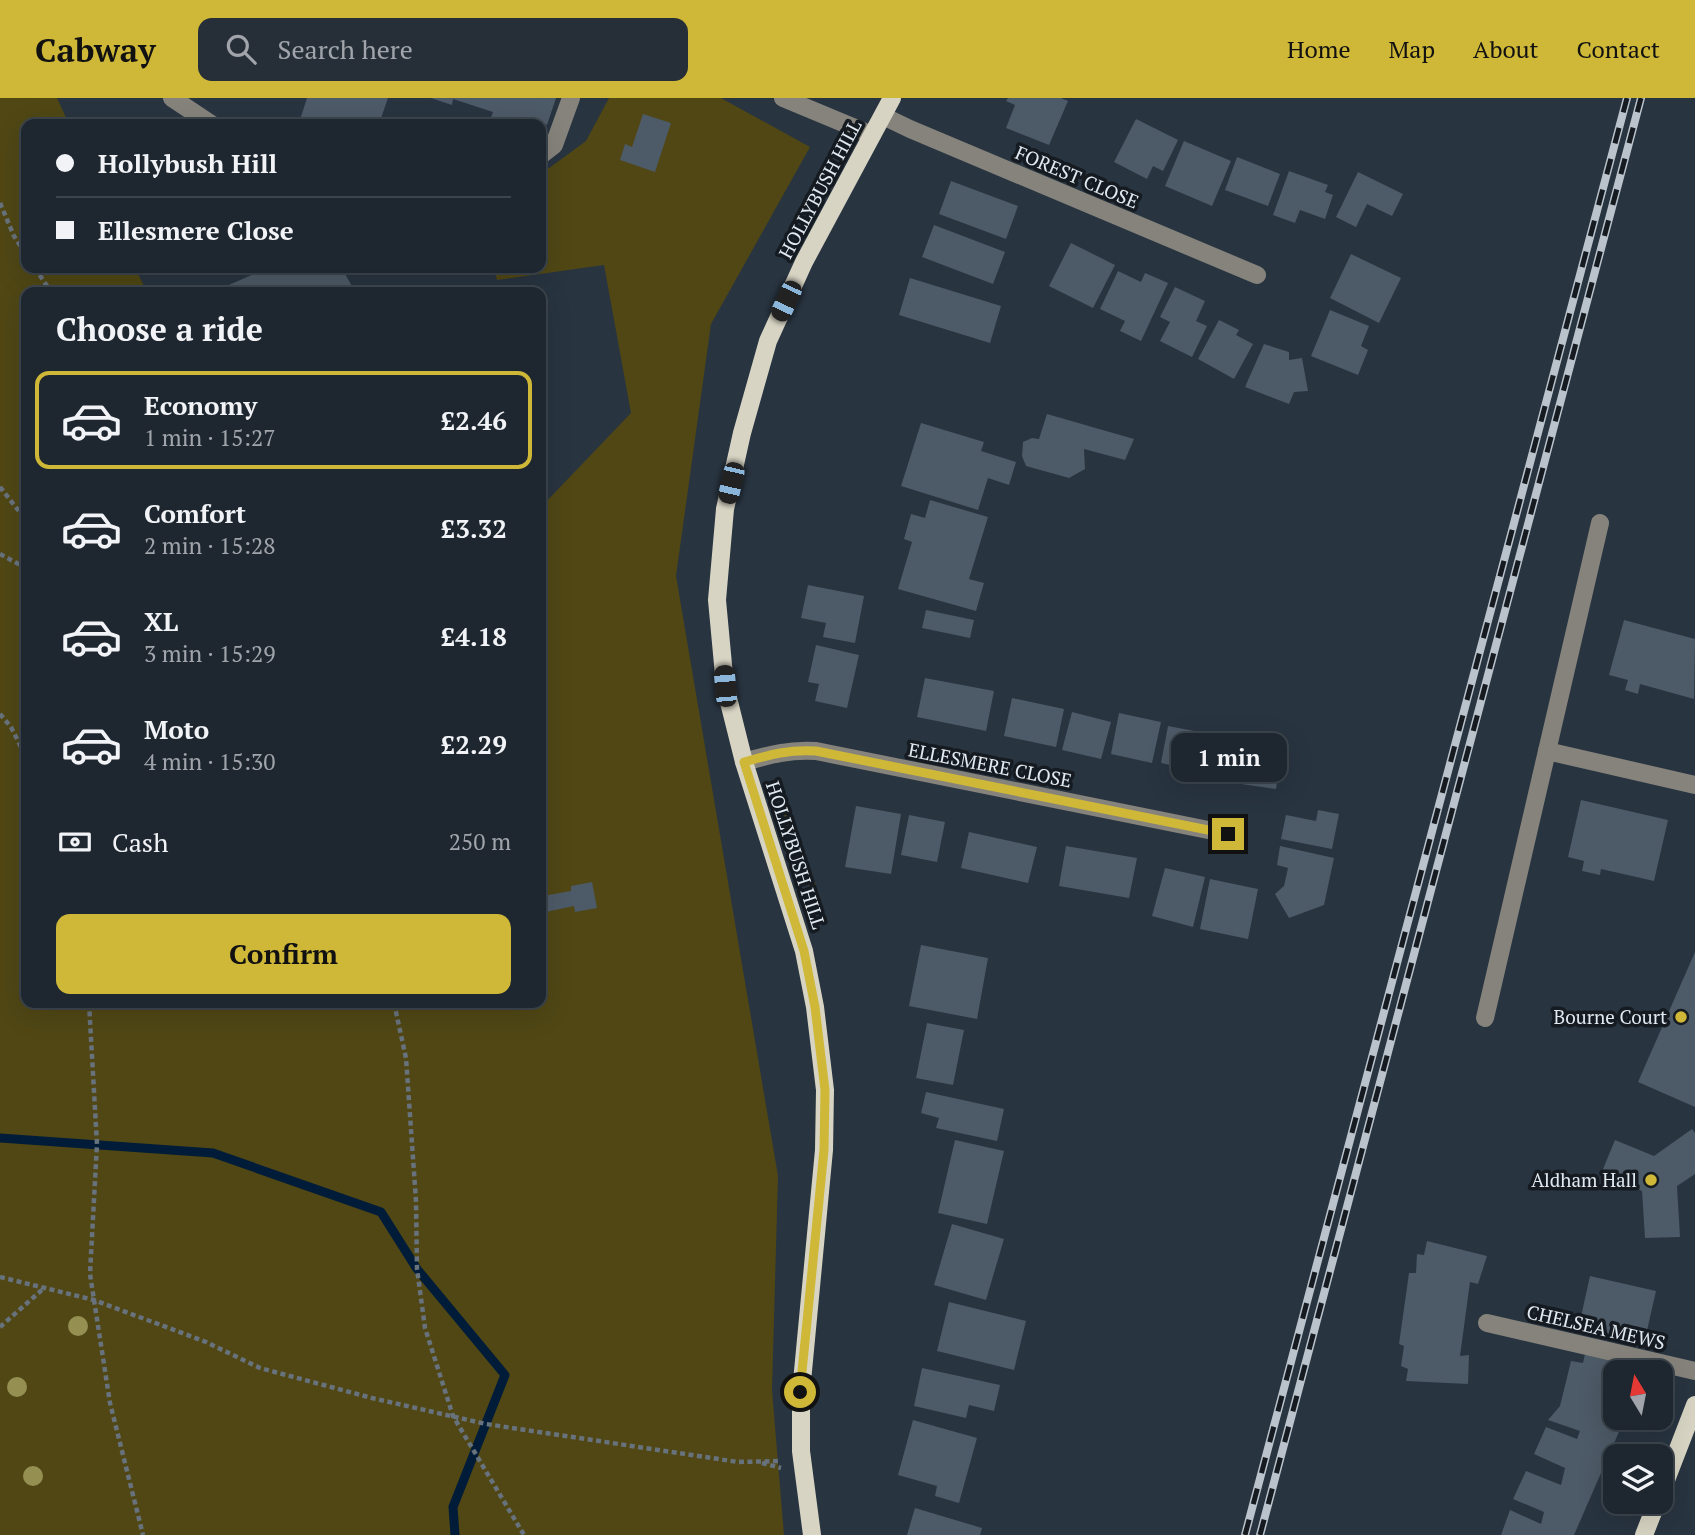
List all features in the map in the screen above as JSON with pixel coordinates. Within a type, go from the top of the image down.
[{"type":"main road","name":"HOLLYBUSH HILL","points":[[812,1535],[802,1464],[800,1392],[824,1150],[825,1090],[815,1007],[804,951],[744,762],[725,686],[717,600],[725,509],[742,433],[768,341],[804,261],[892,98]]},
{"type":"main road","points":[[1673,1462],[1695,1405]]},
{"type":"main road","points":[[1644,1535],[1652,1514]]},
{"type":"street","points":[[172,98],[204,119]]},
{"type":"street","points":[[546,151],[554,145],[571,98]]},
{"type":"street","points":[[783,98],[872,135]]},
{"type":"street","name":"FOREST CLOSE","points":[[883,116],[1257,275]]},
{"type":"street","points":[[1485,1018],[1600,523]]},
{"type":"street","name":"ELLESMERE CLOSE","points":[[744,762],[777,752],[816,751],[1228,834]]},
{"type":"street","points":[[1547,751],[1695,785]]},
{"type":"street","name":"CHELSEA MEWS","points":[[1487,1323],[1695,1371]]},
{"type":"path","points":[[0,203],[21,247]]},
{"type":"path","points":[[0,487],[21,514]]},
{"type":"path","points":[[0,554],[21,565]]},
{"type":"path","points":[[0,713],[21,747]]},
{"type":"path","points":[[89,1008],[97,1144],[90,1274],[110,1404],[143,1535]]},
{"type":"path","points":[[395,1008],[406,1058],[419,1281],[425,1328],[453,1416],[524,1535]]},
{"type":"path","points":[[0,1277],[94,1300],[206,1342],[260,1368],[372,1398],[486,1424],[738,1462],[779,1461],[802,1464]]},
{"type":"path","points":[[0,1328],[43,1289]]},
{"type":"shaded area","points":[[0,98],[57,98],[67,119],[21,119],[21,273],[138,273],[144,287],[21,287],[21,1008],[546,1008],[546,502],[631,413],[604,265],[497,280],[495,273],[546,273],[546,170],[586,141],[609,98],[721,98],[810,147],[711,324],[676,576],[778,1176],[772,1390],[784,1535],[0,1535]]},
{"type":"shaded area","points":[[789,805],[824,910],[817,909],[782,808]]},
{"type":"building","points":[[307,98],[388,98],[381,119],[300,119]]},
{"type":"building","points":[[431,98],[556,98],[547,125],[546,119],[490,119],[493,112],[453,99],[452,105]]},
{"type":"building","points":[[1008,98],[1061,98],[1068,101],[1049,145],[1006,128],[1015,105],[1006,101]]},
{"type":"building","points":[[643,114],[671,123],[655,172],[620,160],[625,144],[632,147]]},
{"type":"building","points":[[1136,119],[1178,140],[1163,171],[1153,166],[1147,179],[1114,162]]},
{"type":"building","points":[[1184,141],[1231,161],[1212,206],[1165,186]]},
{"type":"building","points":[[1237,157],[1280,174],[1268,206],[1225,190]]},
{"type":"building","points":[[1289,171],[1328,185],[1325,192],[1333,195],[1325,219],[1300,210],[1295,223],[1273,215]]},
{"type":"building","points":[[1358,172],[1403,194],[1392,216],[1367,204],[1356,227],[1336,217]]},
{"type":"building","points":[[951,181],[1018,206],[1006,239],[939,214]]},
{"type":"building","points":[[934,225],[1005,252],[993,284],[922,257]]},
{"type":"building","points":[[1071,243],[1115,265],[1093,308],[1049,286]]},
{"type":"building","points":[[1351,254],[1401,278],[1379,323],[1330,298]]},
{"type":"building","points":[[1118,271],[1141,282],[1145,273],[1168,283],[1141,341],[1120,331],[1125,321],[1100,309]]},
{"type":"building","points":[[256,273],[345,273],[352,287],[224,287]]},
{"type":"building","points":[[910,278],[1001,306],[990,343],[899,315]]},
{"type":"building","points":[[1175,287],[1205,301],[1196,321],[1207,326],[1192,357],[1160,341],[1170,322],[1160,317]]},
{"type":"building","points":[[1330,310],[1369,326],[1361,346],[1368,350],[1358,375],[1311,356]]},
{"type":"building","points":[[1219,320],[1239,330],[1236,335],[1253,344],[1234,379],[1198,359]]},
{"type":"building","points":[[1264,344],[1289,352],[1289,360],[1302,358],[1308,391],[1294,392],[1289,404],[1245,387]]},
{"type":"building","points":[[1047,414],[1134,439],[1125,460],[1084,449],[1085,469],[1069,478],[1026,466],[1022,456],[1023,442],[1032,438],[1039,439]]},
{"type":"building","points":[[921,423],[984,442],[981,451],[1016,462],[1009,485],[988,478],[978,510],[901,486]]},
{"type":"building","points":[[930,500],[988,517],[969,579],[984,583],[976,611],[898,589],[912,542],[904,539],[911,514],[925,518]]},
{"type":"building","points":[[808,585],[864,596],[855,643],[823,637],[826,623],[801,618]]},
{"type":"building","points":[[926,610],[974,620],[970,638],[922,628]]},
{"type":"building","points":[[1624,620],[1695,639],[1694,699],[1640,684],[1638,694],[1625,690],[1628,680],[1609,675]]},
{"type":"building","points":[[816,645],[859,655],[847,708],[815,701],[819,684],[808,682]]},
{"type":"building","points":[[925,678],[994,691],[986,731],[917,717]]},
{"type":"building","points":[[1012,698],[1064,709],[1056,747],[1004,736]]},
{"type":"building","points":[[1072,712],[1111,722],[1101,759],[1062,750]]},
{"type":"building","points":[[1119,713],[1161,722],[1152,763],[1111,754]]},
{"type":"building","points":[[1168,726],[1215,735],[1207,773],[1161,763]]},
{"type":"building","points":[[1220,739],[1282,747],[1276,789],[1214,780]]},
{"type":"building","points":[[1581,800],[1668,820],[1654,881],[1601,869],[1600,875],[1582,871],[1584,861],[1568,857]]},
{"type":"building","points":[[856,806],[901,814],[891,874],[845,867]]},
{"type":"building","points":[[1318,810],[1339,814],[1332,849],[1281,839],[1286,815],[1316,821]]},
{"type":"building","points":[[909,815],[945,822],[937,862],[901,855]]},
{"type":"building","points":[[969,832],[1037,847],[1028,883],[961,868]]},
{"type":"building","points":[[1066,846],[1137,858],[1129,898],[1059,886]]},
{"type":"building","points":[[1280,846],[1334,858],[1324,905],[1289,918],[1275,894],[1284,886],[1288,868],[1277,865]]},
{"type":"building","points":[[1165,868],[1205,877],[1193,927],[1152,916]]},
{"type":"building","points":[[1210,879],[1258,889],[1248,939],[1200,929]]},
{"type":"building","points":[[592,882],[597,908],[575,912],[574,906],[546,912],[546,895],[571,891],[571,886]]},
{"type":"building","points":[[921,945],[988,958],[977,1019],[909,1006]]},
{"type":"building","name":"Bourne Court","points":[[1695,952],[1695,1107],[1638,1082]]},
{"type":"building","points":[[927,1023],[964,1030],[953,1085],[916,1078]]},
{"type":"building","points":[[926,1092],[1004,1109],[997,1141],[936,1128],[939,1118],[921,1113]]},
{"type":"building","name":"Aldham Hall","points":[[1692,1129],[1695,1133],[1695,1174],[1677,1186],[1680,1237],[1645,1238],[1642,1191],[1601,1174],[1615,1140],[1654,1156]]},
{"type":"building","points":[[955,1140],[1004,1151],[987,1224],[938,1213]]},
{"type":"building","points":[[952,1224],[1004,1239],[986,1300],[934,1285]]},
{"type":"building","points":[[1427,1241],[1487,1256],[1478,1284],[1470,1282],[1460,1356],[1469,1355],[1468,1384],[1406,1381],[1408,1369],[1401,1366],[1404,1346],[1399,1344],[1409,1273],[1416,1273],[1417,1254],[1424,1255]]},
{"type":"building","points":[[1590,1276],[1656,1291],[1643,1348],[1590,1335],[1592,1325],[1580,1321]]},
{"type":"building","points":[[949,1302],[1026,1321],[1014,1370],[937,1351]]},
{"type":"building","points":[[1585,1354],[1612,1360],[1603,1360],[1603,1430],[1620,1430],[1614,1444],[1603,1444],[1603,1468],[1574,1535],[1501,1535],[1510,1510],[1541,1524],[1544,1512],[1513,1499],[1526,1471],[1561,1485],[1565,1468],[1534,1454],[1546,1427],[1577,1439],[1580,1431],[1548,1420],[1560,1406],[1571,1361],[1583,1363]]},
{"type":"building","points":[[922,1368],[1000,1385],[994,1411],[969,1405],[966,1418],[914,1406]]},
{"type":"building","points":[[913,1420],[977,1438],[959,1503],[935,1496],[937,1486],[898,1475]]},
{"type":"building","points":[[915,1508],[982,1528],[980,1535],[907,1535]]},
{"type":"waterway","points":[[0,1138],[213,1153],[381,1212],[417,1269],[505,1375],[453,1507],[455,1535]]},
{"type":"railway","points":[[1245,1535],[1627,98]]},
{"type":"railway","points":[[1260,1535],[1641,98]]},
{"type":"place","name":"Bourne Court","points":[[1681,1017]]},
{"type":"place","name":"Aldham Hall","points":[[1651,1180]]},
{"type":"route","points":[[800,1392],[824,1150],[825,1090],[815,1007],[804,951],[744,762],[777,752],[816,751],[1228,834]]}]
